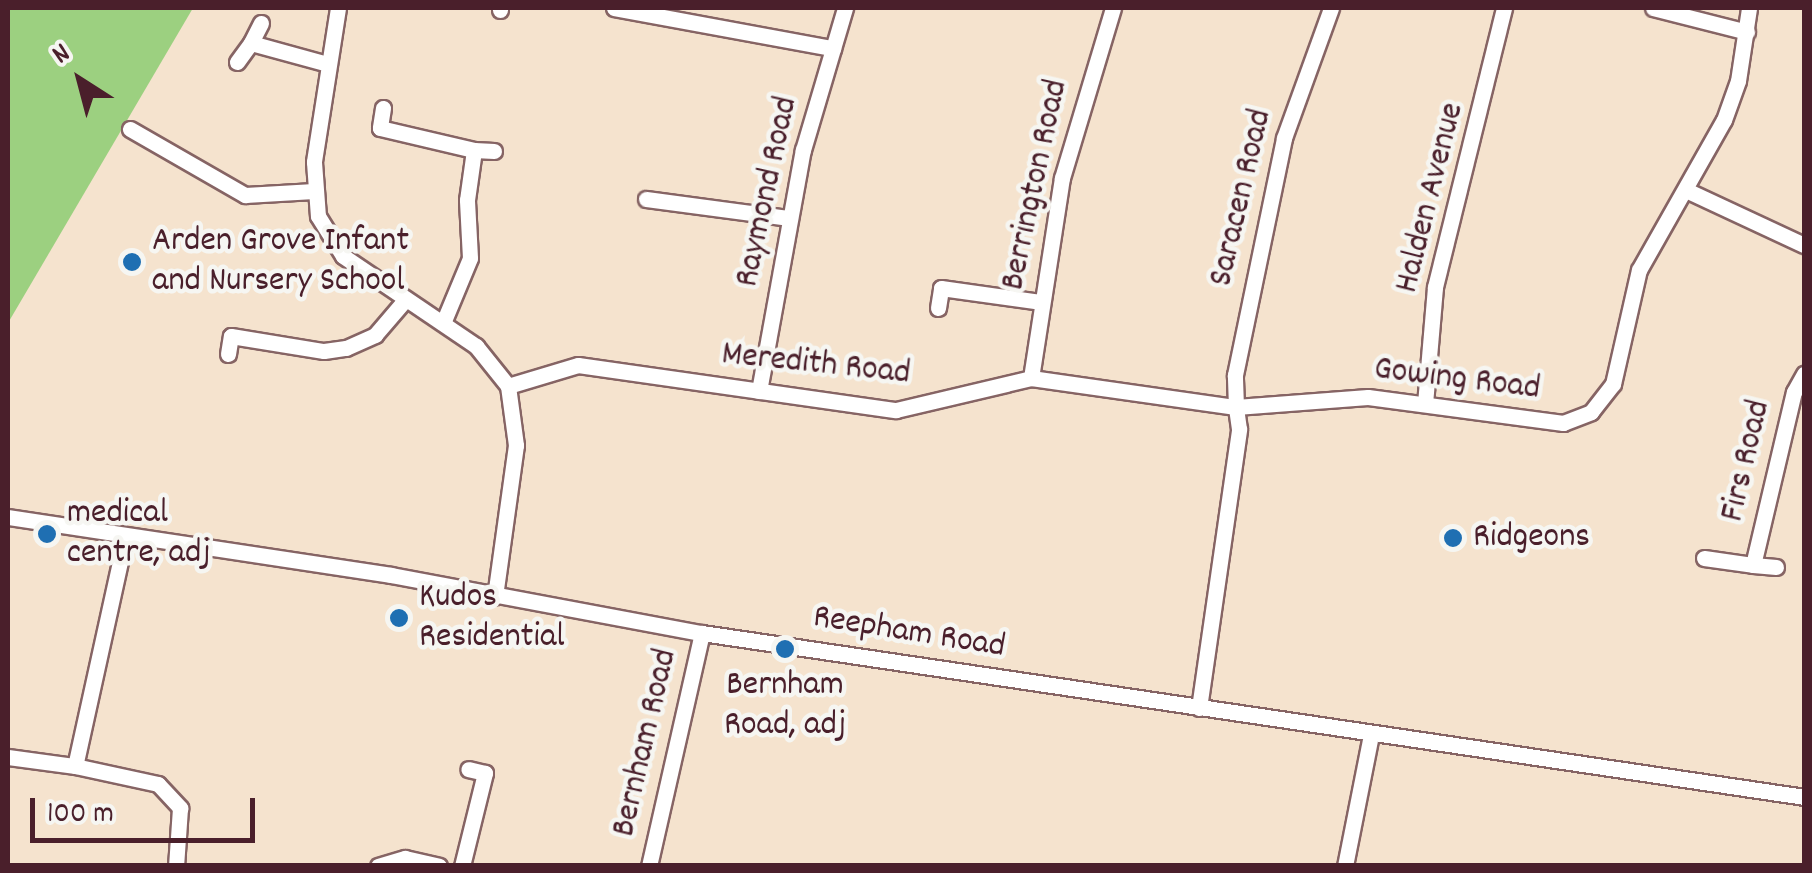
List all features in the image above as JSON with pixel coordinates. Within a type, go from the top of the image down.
[{"type":"street","points":[[338,8],[314,191],[318,216],[343,256],[404,301],[476,346],[508,386],[516,445],[495,597]]},
{"type":"street","points":[[615,8],[624,18],[665,26],[675,17],[833,48]]},
{"type":"street","name":"Raymond Road","points":[[760,391],[788,218],[845,8]]},
{"type":"street","name":"Berrington Road","points":[[1031,378],[1062,178],[1113,8]]},
{"type":"street","name":"Saracen Road","points":[[1236,407],[1235,375],[1284,138],[1331,8]]},
{"type":"street","name":"Halden Avenue","points":[[1426,404],[1436,287],[1504,8]]},
{"type":"street","points":[[1653,8],[1747,32]]},
{"type":"street","name":"Gowing Road","points":[[1236,407],[1310,398],[1426,404],[1542,422],[1576,422],[1591,412],[1613,384],[1640,270],[1724,120],[1747,32],[1749,8]]},
{"type":"street","points":[[237,62],[260,23]]},
{"type":"street","points":[[251,43],[328,64]]},
{"type":"street","points":[[380,128],[384,108]]},
{"type":"street","points":[[149,140],[159,124]]},
{"type":"street","points":[[360,126],[494,151]]},
{"type":"street","points":[[130,129],[245,195],[314,191]]},
{"type":"street","points":[[442,323],[470,258],[467,200],[474,150]]},
{"type":"street","points":[[1686,190],[1804,246]]},
{"type":"street","points":[[646,199],[788,218]]},
{"type":"street","points":[[922,284],[1040,302]]},
{"type":"street","points":[[938,308],[942,288]]},
{"type":"street","points":[[212,333],[324,351],[346,348],[375,335],[404,301]]},
{"type":"street","points":[[228,354],[231,336]]},
{"type":"street","name":"Meredith Road","points":[[508,386],[578,366],[918,409],[1031,378],[1236,407]]},
{"type":"street","name":"Firs Road","points":[[1753,565],[1794,392],[1804,374]]},
{"type":"street","points":[[1199,708],[1239,429],[1236,407]]},
{"type":"street","name":"Reepham Road","points":[[8,517],[125,540],[326,565],[702,633],[1804,797]]},
{"type":"street","points":[[75,766],[125,540]]},
{"type":"street","name":"Firs Road","points":[[1704,558],[1776,568]]},
{"type":"street","name":"Bernham Road","points":[[649,866],[702,633]]},
{"type":"street","points":[[1346,866],[1370,735]]},
{"type":"street","points":[[8,757],[75,766],[158,784],[180,808],[176,866]]},
{"type":"street","points":[[462,866],[485,773],[468,769]]},
{"type":"street","points":[[378,866],[405,858],[440,866]]},
{"type":"green space","points":[[8,8],[193,8],[8,323]]},
{"type":"place","name":"Arden Grove Infant and Nursery School","points":[[132,262]]},
{"type":"place","name":"medical centre, adj","points":[[47,534]]},
{"type":"place","name":"Ridgeons","points":[[1453,538]]},
{"type":"place","name":"Kudos Residential","points":[[399,618]]},
{"type":"place","name":"Bernham Road, adj","points":[[785,649]]}]
